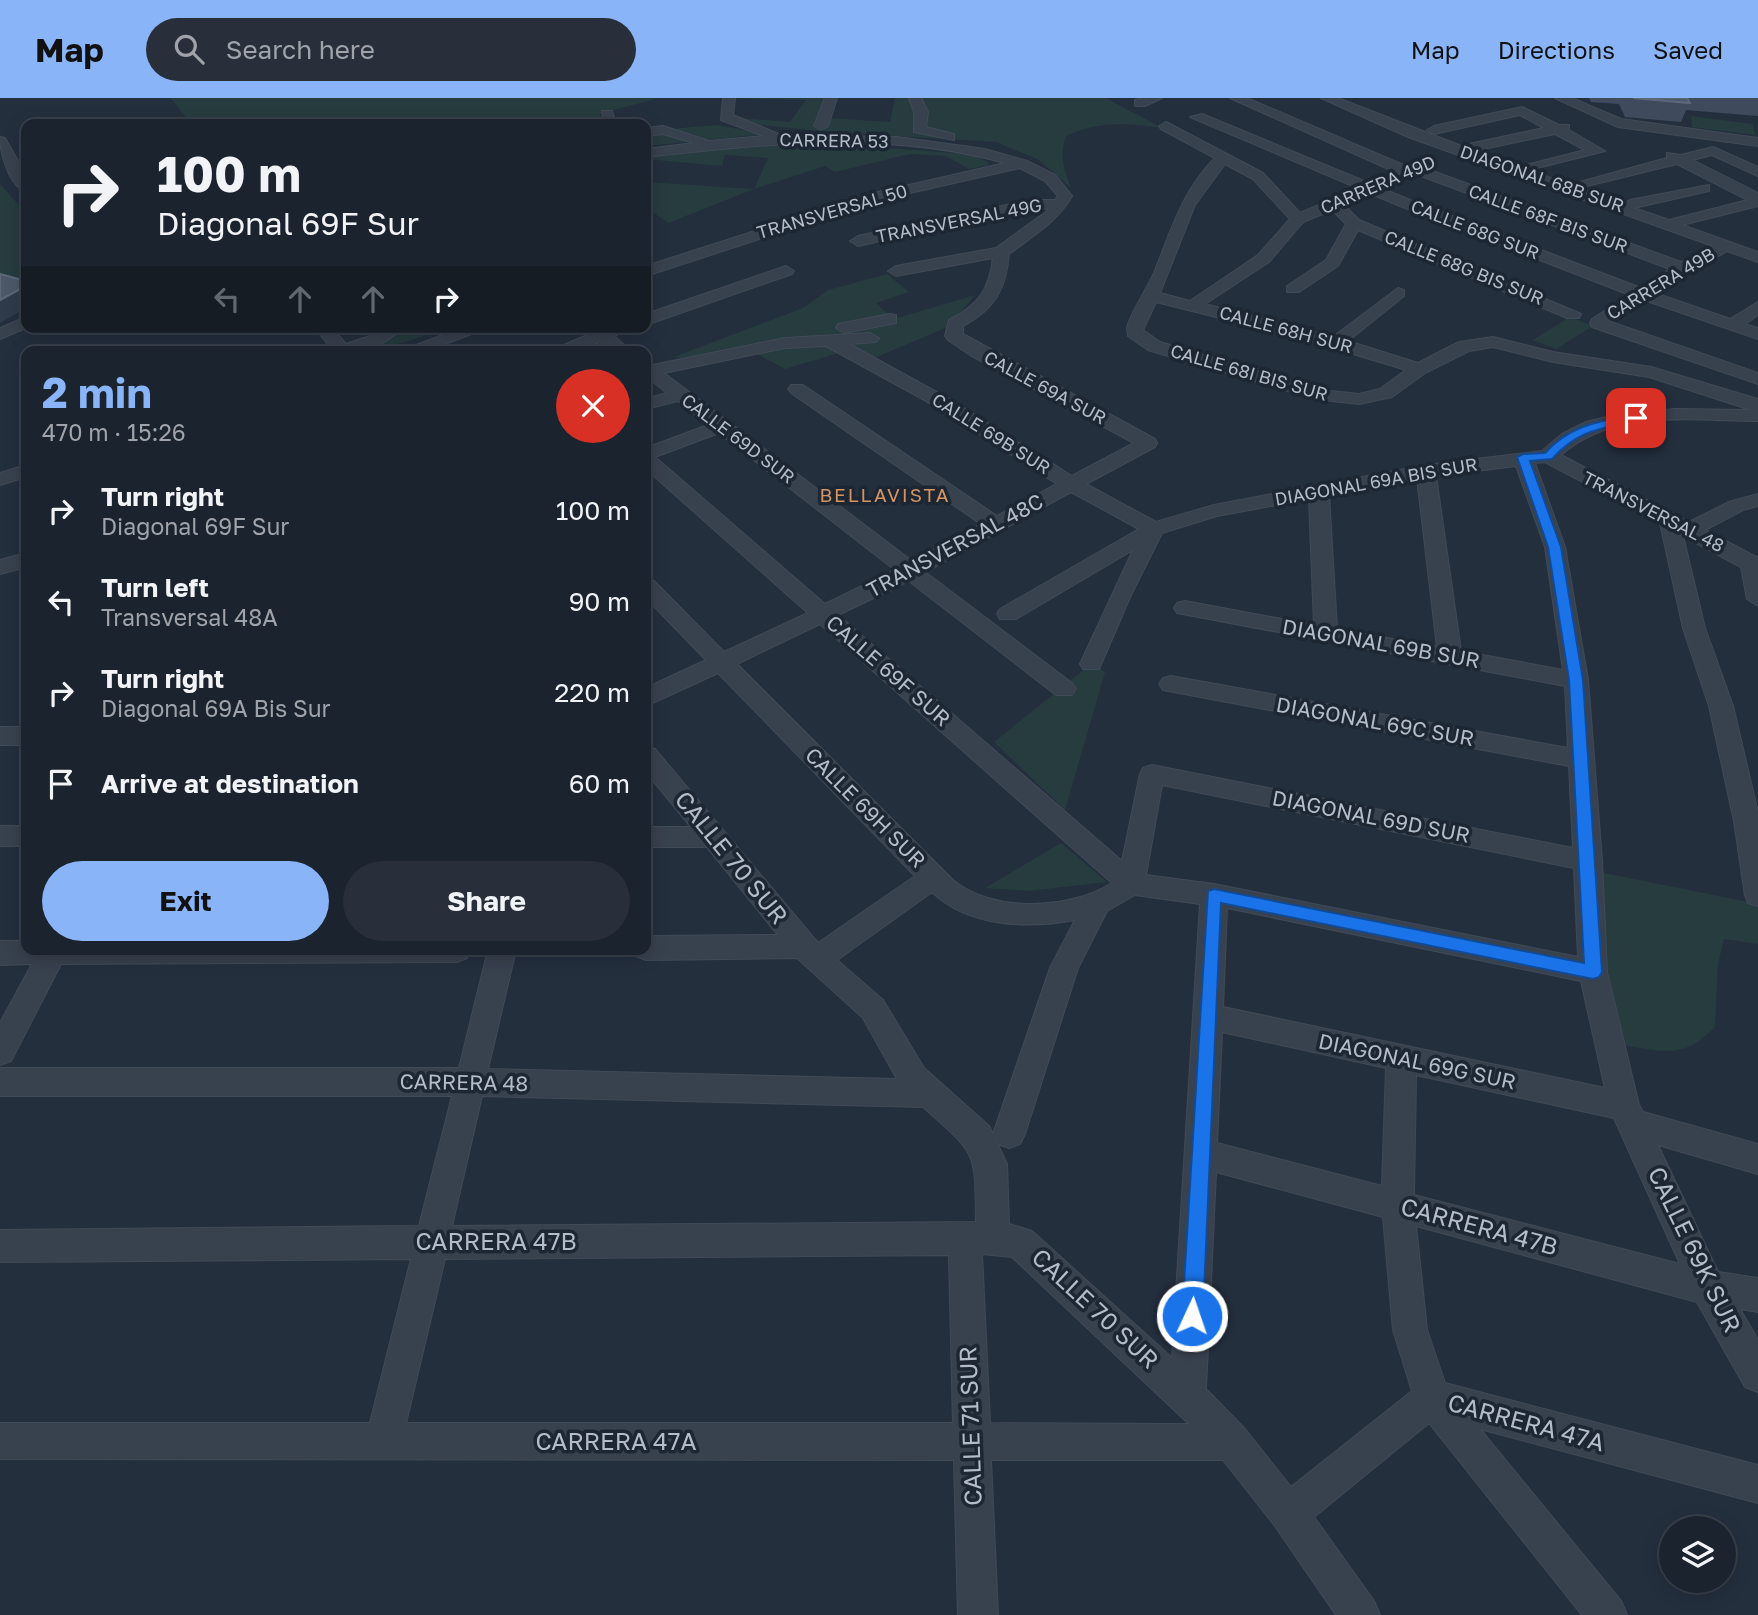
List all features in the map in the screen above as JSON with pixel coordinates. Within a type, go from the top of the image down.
[{"type":"street","points":[[729,98],[726,117],[774,135],[797,138]]},
{"type":"street","points":[[821,126],[831,98]]},
{"type":"street","points":[[915,98],[920,112],[919,130]]},
{"type":"street","points":[[1140,103],[1156,98]]},
{"type":"street","name":"DIAGONAL 68B SUR","points":[[1327,98],[1459,150],[1731,245],[1758,257]]},
{"type":"street","points":[[1561,98],[1607,119],[1641,127],[1755,140]]},
{"type":"street","points":[[1194,307],[1212,288],[1256,263],[1276,247],[1298,219],[1270,185],[1166,126],[1249,99]]},
{"type":"street","name":"CALLE 68F BIS SUR","points":[[1249,99],[1410,171],[1682,268]]},
{"type":"street","points":[[1434,130],[1522,111],[1598,151],[1525,167]]},
{"type":"street","name":"CALLE 68G SUR","points":[[1197,117],[1367,189],[1642,294],[1758,334]]},
{"type":"street","points":[[1474,147],[1607,119]]},
{"type":"street","points":[[790,122],[919,130],[951,137],[975,150]]},
{"type":"street","points":[[1641,127],[1676,160],[1758,201]]},
{"type":"street","points":[[651,131],[663,130],[719,144]]},
{"type":"street","name":"CARRERA 53","points":[[651,152],[797,138],[975,150],[1021,164]]},
{"type":"street","points":[[0,141],[21,178]]},
{"type":"street","name":"CARRERA 49D","points":[[1298,219],[1459,150]]},
{"type":"street","points":[[1576,185],[1713,151],[1758,172]]},
{"type":"street","points":[[1151,296],[1189,197],[1205,174],[1223,157]]},
{"type":"street","points":[[896,271],[1001,252],[1055,213],[1065,196],[1061,185],[1021,164]]},
{"type":"street","name":"TRANSVERSAL 50","points":[[651,269],[875,197],[1021,164]]},
{"type":"street","points":[[1643,170],[1686,190]]},
{"type":"street","points":[[1630,204],[1704,188]]},
{"type":"street","points":[[1675,222],[1758,201]]},
{"type":"street","name":"TRANSVERSAL 49G","points":[[858,241],[1030,204],[1060,205]]},
{"type":"street","points":[[1293,289],[1332,263],[1354,223],[1334,204]]},
{"type":"street","name":"CALLE 68G BIS SUR","points":[[1354,223],[1573,314]]},
{"type":"street","name":"CARRERA 49B","points":[[1758,238],[1731,245],[1682,268],[1598,323],[1758,379]]},
{"type":"street","name":"CALLE 69A SUR","points":[[1001,252],[999,284],[994,296],[976,314],[955,324],[954,335],[960,342],[1148,443]]},
{"type":"street","points":[[651,318],[786,271]]},
{"type":"street","points":[[1338,342],[1398,293]]},
{"type":"street","name":"CALLE 68H SUR","points":[[1151,296],[1338,342],[1419,369]]},
{"type":"street","name":"CALLE 68I BIS SUR","points":[[1151,296],[1135,323],[1134,332],[1141,339],[1167,350],[1321,395],[1359,399],[1386,393],[1419,369]]},
{"type":"street","points":[[1732,325],[1758,307]]},
{"type":"street","points":[[799,342],[820,333],[890,318]]},
{"type":"street","points":[[0,334],[21,324]]},
{"type":"street","points":[[358,346],[382,338],[387,333]]},
{"type":"street","points":[[424,346],[464,333]]},
{"type":"street","points":[[567,346],[593,333]]},
{"type":"street","points":[[600,333],[616,346]]},
{"type":"street","points":[[651,369],[799,342],[870,338]]},
{"type":"street","name":"CALLE 69B SUR","points":[[826,339],[945,404],[1071,484],[1154,530]]},
{"type":"street","points":[[1419,369],[1477,342],[1651,372],[1734,396],[1758,406]]},
{"type":"street","name":"CALLE 69D SUR","points":[[651,372],[1064,689]]},
{"type":"street","points":[[797,389],[996,524]]},
{"type":"street","points":[[651,403],[682,396]]},
{"type":"street","points":[[1536,457],[1586,427],[1636,418],[1758,415]]},
{"type":"street","points":[[651,454],[721,426]]},
{"type":"street","name":"TRANSVERSAL 48C","points":[[651,696],[910,571],[1148,443]]},
{"type":"street","name":"DIAGONAL 69A BIS SUR","points":[[1008,614],[1154,530],[1213,511],[1426,471],[1536,457]]},
{"type":"street","name":"TRANSVERSAL 48","points":[[1536,457],[1755,565]]},
{"type":"street","name":"CALLE 69K SUR","points":[[1536,457],[1555,547],[1576,680],[1578,759],[1589,861],[1593,972],[1629,1115],[1708,1287],[1758,1374]]},
{"type":"street","name":"CALLE 69F SUR","points":[[651,460],[1131,884]]},
{"type":"street","points":[[1426,471],[1450,657]]},
{"type":"street","points":[[0,479],[21,473]]},
{"type":"street","points":[[1319,491],[1326,634]]},
{"type":"street","points":[[1757,895],[1747,821],[1724,719],[1694,628],[1679,527],[1758,500]]},
{"type":"street","points":[[1091,664],[1120,595],[1154,530]]},
{"type":"street","points":[[0,568],[21,562]]},
{"type":"street","points":[[1755,565],[1758,599]]},
{"type":"street","name":"CALLE 69H SUR","points":[[651,591],[933,877],[962,901],[984,910],[1022,913],[1097,904],[1131,884]]},
{"type":"street","name":"DIAGONAL 69B SUR","points":[[1185,608],[1576,680]]},
{"type":"street","name":"DIAGONAL 69C SUR","points":[[1171,684],[1578,759]]},
{"type":"street","points":[[0,736],[21,736]]},
{"type":"street","name":"CALLE 70 SUR","points":[[651,761],[810,953],[873,1009],[883,1022],[903,1062],[928,1093],[984,1145],[992,1177],[979,1238],[1013,1240],[1031,1248],[1188,1396],[1232,1442],[1288,1513],[1360,1615]]},
{"type":"street","name":"DIAGONAL 69D SUR","points":[[1131,884],[1152,774],[1589,861]]},
{"type":"street","points":[[0,836],[21,836]]},
{"type":"street","points":[[651,837],[715,837]]},
{"type":"street","points":[[651,948],[810,953],[933,877]]},
{"type":"street","points":[[1131,884],[1214,895],[1593,972]]},
{"type":"street","points":[[1188,1396],[1214,895]]},
{"type":"street","points":[[1009,1134],[1063,968],[1097,904]]},
{"type":"street","points":[[0,953],[21,953]]},
{"type":"street","points":[[0,1052],[52,955]]},
{"type":"street","points":[[384,1441],[501,955]]},
{"type":"street","name":"DIAGONAL 69G SUR","points":[[1209,1017],[1401,1058],[1629,1115],[1758,1159]]},
{"type":"street","points":[[1401,1058],[1398,1206],[1410,1329],[1432,1398],[1607,1615]]},
{"type":"street","name":"CARRERA 48","points":[[0,1082],[470,1082],[928,1093]]},
{"type":"street","name":"CARRERA 47B","points":[[1202,1154],[1708,1287],[1758,1295]]},
{"type":"street","name":"CARRERA 47B","points":[[0,1246],[979,1238]]},
{"type":"street","name":"CALLE 71 SUR","points":[[978,1615],[972,1442],[979,1238]]},
{"type":"street","name":"CARRERA 47A","points":[[1288,1513],[1432,1398],[1758,1484]]},
{"type":"street","name":"CARRERA 47A","points":[[0,1441],[1232,1442]]},
{"type":"green space","points":[[171,98],[658,98],[600,114],[602,119],[187,119]]},
{"type":"green space","points":[[729,98],[833,98],[827,118],[890,122],[895,98],[1106,98],[1162,128],[1113,124],[1066,136],[1063,162],[1071,188],[1039,160],[996,142],[761,125],[738,118],[790,122],[806,100]]},
{"type":"green space","points":[[1691,116],[1753,124],[1755,135],[1692,127]]},
{"type":"green space","points":[[717,125],[766,134],[651,146],[651,131]]},
{"type":"green space","points":[[803,142],[969,154],[988,162],[988,165],[969,169],[946,156],[910,154],[835,172],[825,166],[754,189],[768,158],[725,155],[722,166],[651,159],[651,155]]},
{"type":"green space","points":[[651,182],[754,189],[668,223],[651,211]]},
{"type":"green space","points":[[0,184],[21,207],[21,283],[3,283],[0,274]]},
{"type":"green space","points":[[887,274],[909,292],[876,303],[894,319],[975,295],[948,327],[872,359],[852,349],[785,369],[755,353],[687,359],[674,357],[803,308],[828,290]]},
{"type":"green space","points":[[1570,317],[1593,326],[1556,349],[1533,340]]},
{"type":"green space","points":[[399,333],[434,333],[391,346],[373,346],[388,341]]},
{"type":"green space","points":[[1091,664],[1105,672],[1065,810],[994,742]]},
{"type":"green space","points":[[1061,843],[1107,882],[1029,891],[985,888]]},
{"type":"green space","points":[[1599,872],[1758,904],[1758,944],[1724,939],[1718,964],[1715,1027],[1693,1044],[1673,1051],[1623,1045],[1608,971]]},
{"type":"building","points":[[1633,98],[1687,98],[1690,103]]},
{"type":"building","points":[[0,274],[21,280],[21,289],[0,300]]},
{"type":"district","name":"BELLAVISTA","points":[[885,495]]},
{"type":"route","points":[[1192,1316],[1214,895],[1593,972],[1589,861],[1578,759],[1576,680],[1555,547],[1523,457],[1548,456],[1561,442],[1586,427],[1636,418]]}]
